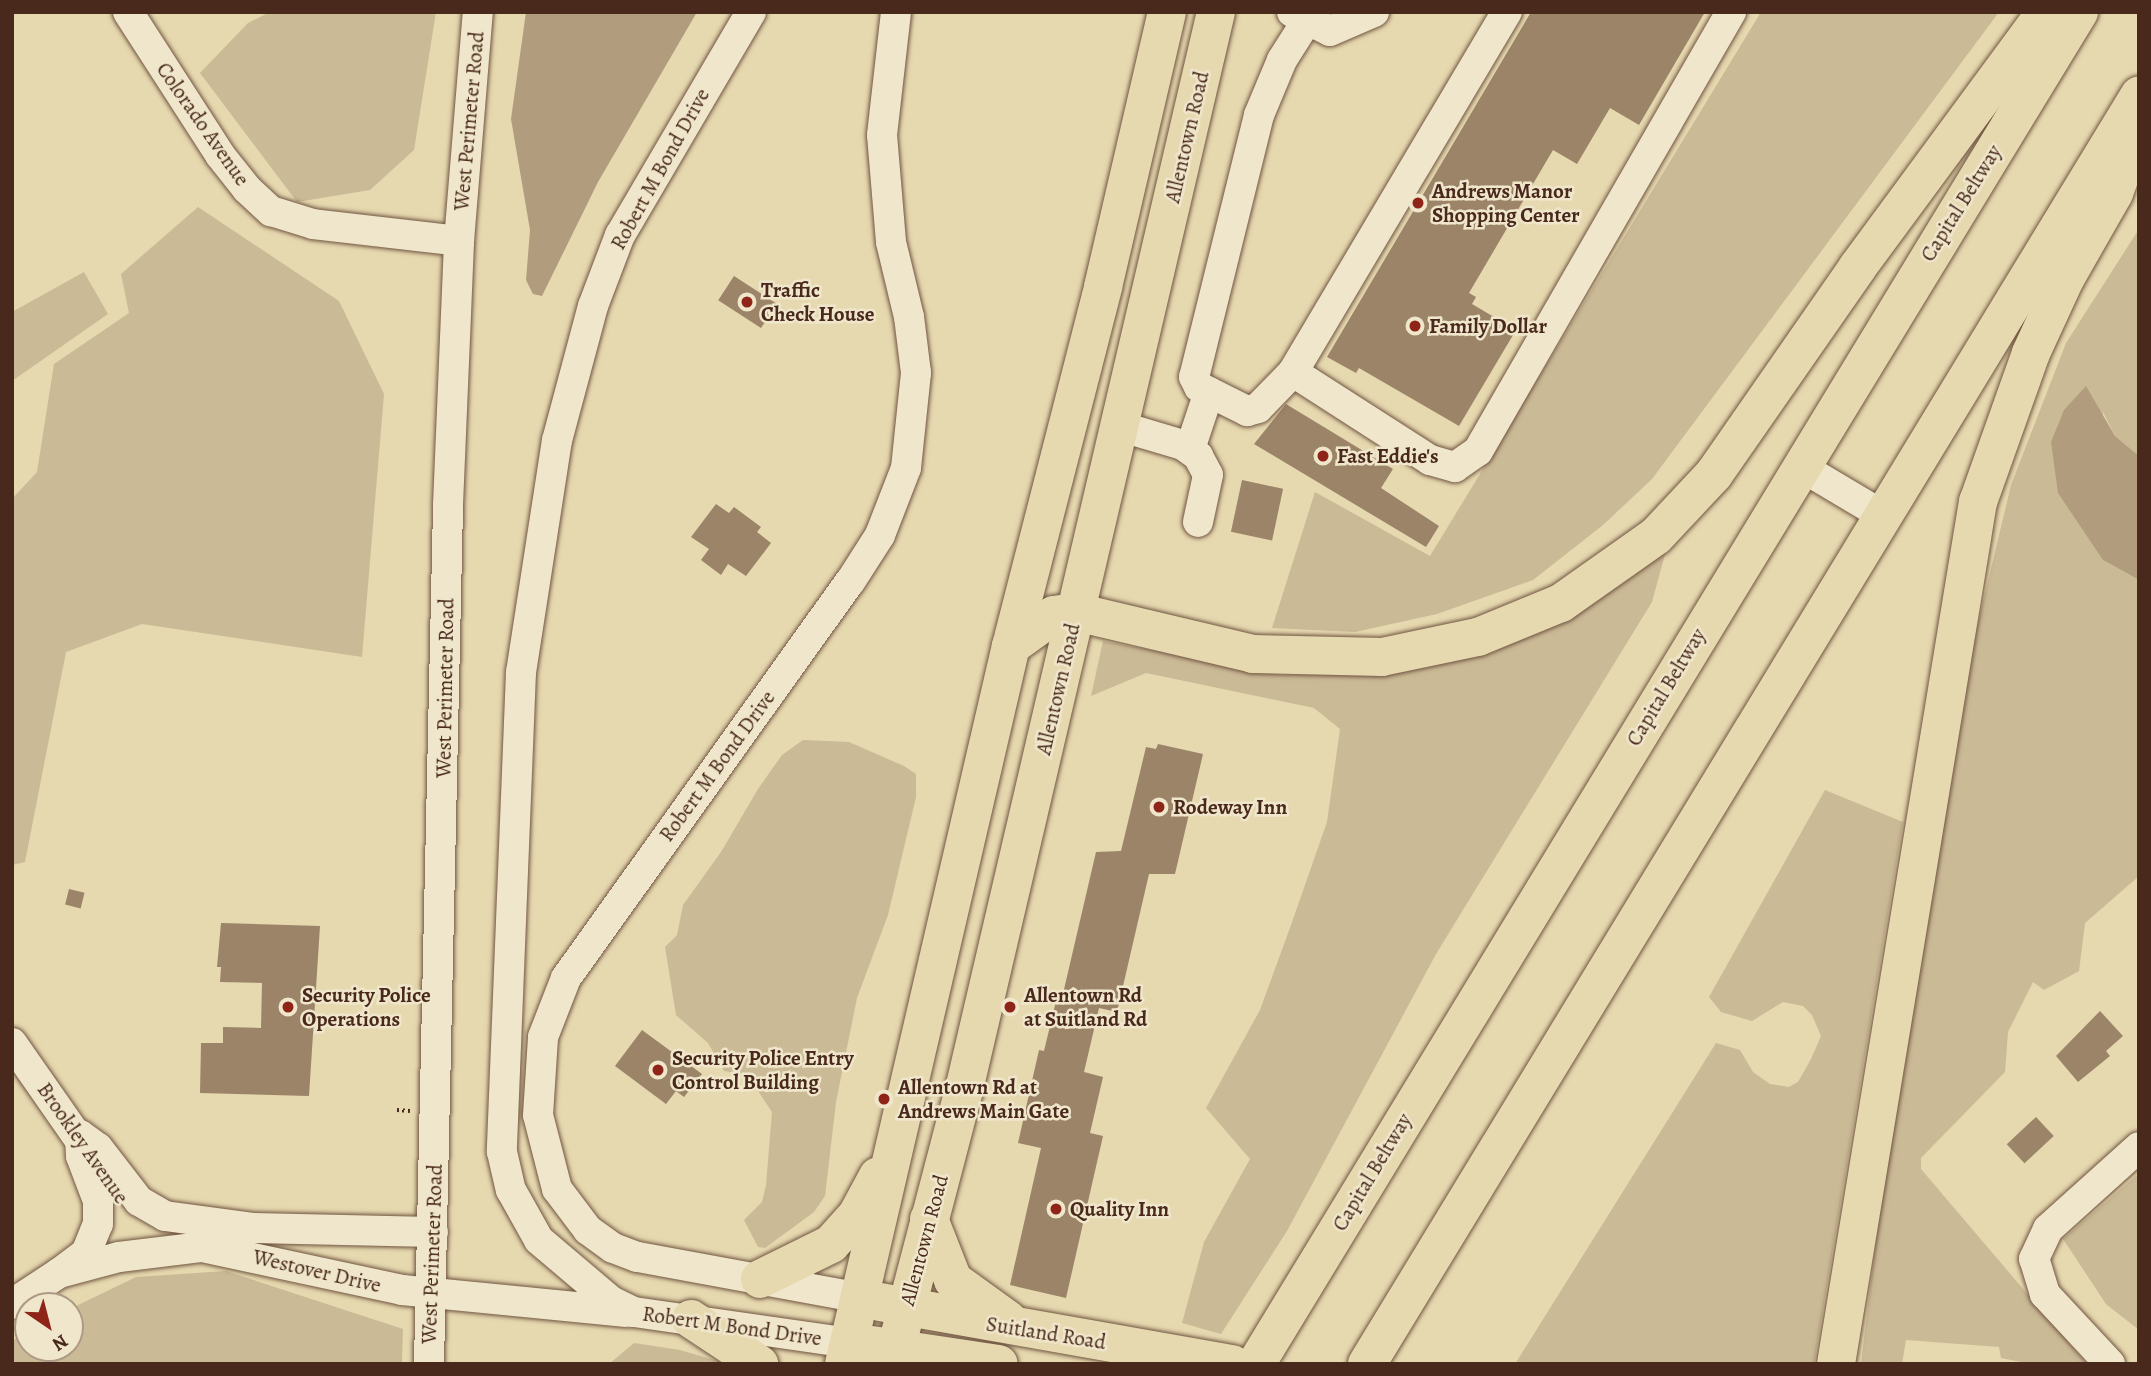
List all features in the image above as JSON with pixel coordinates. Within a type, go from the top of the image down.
[{"type":"main road","points":[[846,1353],[901,1130],[1011,646],[1109,262],[1167,12]]},
{"type":"main road","name":"Allentown Road","points":[[894,1356],[963,1094],[1216,12]]},
{"type":"main road","points":[[1011,646],[1054,615],[1076,612],[1253,654],[1348,659],[1415,653],[1478,637],[1573,596],[1656,536],[1714,474],[1865,257],[2046,12]]},
{"type":"main road","name":"Capital Beltway","points":[[1265,1349],[1800,466],[2079,12]]},
{"type":"main road","points":[[1371,1357],[2139,96]]},
{"type":"main road","points":[[1836,1364],[1978,502],[2031,353],[2064,279],[2114,193],[2139,125]]},
{"type":"main road","points":[[760,1279],[806,1259],[840,1235],[864,1203],[901,1130]]},
{"type":"main road","points":[[929,1219],[953,1280],[1021,1329]]},
{"type":"main road","name":"Suitland Road","points":[[861,1298],[1021,1329],[1233,1364]]},
{"type":"main road","points":[[691,1319],[759,1364]]},
{"type":"main road","name":"Suitland Road","points":[[846,1353],[977,1362]]},
{"type":"street","name":"Colorado Avenue","points":[[128,12],[220,155],[247,189],[271,211],[313,224],[460,240]]},
{"type":"street","name":"West Perimeter Road","points":[[429,1364],[448,505],[460,240],[478,12]]},
{"type":"street","name":"Robert M Bond Drive","points":[[751,12],[656,167],[605,271],[556,440],[521,672],[500,1122],[505,1170],[519,1208],[539,1240],[585,1283],[634,1312],[691,1319],[846,1353]]},
{"type":"street","name":"Robert M Bond Drive","points":[[861,1298],[637,1257],[613,1248],[588,1230],[557,1189],[542,1142],[538,1115],[543,1037],[566,978],[850,582],[880,536],[902,481],[912,434],[916,373],[909,317],[891,242],[882,135],[897,12]]},
{"type":"street","points":[[1374,12],[1317,19],[1282,60],[1259,115],[1194,377],[1199,387],[1247,411],[1258,408],[1293,372],[1507,12]]},
{"type":"street","points":[[1293,372],[1430,460],[1455,467],[1478,451],[1731,12]]},
{"type":"street","points":[[1190,449],[1209,392]]},
{"type":"street","points":[[1119,426],[1190,449],[1208,475],[1198,522]]},
{"type":"street","points":[[1800,466],[1884,516]]},
{"type":"street","name":"Brookley Avenue","points":[[12,1043],[119,1189],[151,1227],[202,1247]]},
{"type":"street","points":[[59,1273],[86,1253],[99,1224],[97,1201],[81,1156],[80,1135]]},
{"type":"street","points":[[2110,1364],[2045,1294],[2034,1259],[2048,1230],[2139,1147]]},
{"type":"street","name":"Westover Drive","points":[[119,1189],[165,1216],[191,1221],[254,1228],[433,1232]]},
{"type":"street","points":[[97,1264],[109,1243],[119,1189]]},
{"type":"street","name":"Westover Drive","points":[[12,1304],[59,1273],[202,1247],[432,1294],[634,1312]]},
{"type":"path","points":[[397,1110],[410,1111]]},
{"type":"shaded area","points":[[270,12],[436,12],[414,150],[370,190],[297,202],[200,73],[248,23]]},
{"type":"shaded area","points":[[526,12],[697,12],[598,182],[542,296],[533,294],[526,280],[530,230],[511,119]]},
{"type":"shaded area","points":[[1761,12],[1999,12],[1652,479],[1603,525],[1533,580],[1437,614],[1355,632],[1272,628],[1315,492],[1430,556]]},
{"type":"shaded area","points":[[198,207],[339,301],[384,394],[362,657],[142,624],[66,652],[25,862],[12,865],[12,499],[37,472],[54,364],[129,313],[121,274]]},
{"type":"shaded area","points":[[2139,229],[2139,456],[2115,436],[2103,412],[2103,560],[2139,580],[2139,876],[2085,923],[2079,971],[2044,990],[2033,982],[2008,1032],[2005,1072],[1921,1158],[1921,1169],[2087,1364],[2031,1364],[2001,1358],[1999,1347],[1906,1340],[1902,1364],[1861,1364],[1881,1198],[1972,648],[2011,485],[2066,343]]},
{"type":"shaded area","points":[[84,272],[108,314],[12,381],[12,312]]},
{"type":"shaded area","points":[[2086,386],[2115,436],[2139,456],[2139,580],[2103,560],[2058,493],[2051,442],[2064,410]]},
{"type":"shaded area","points":[[1667,547],[1652,602],[1436,954],[1287,1231],[1221,1334],[1182,1323],[1204,1242],[1250,1159],[1206,1108],[1260,1010],[1291,925],[1327,822],[1340,729],[1314,708],[1146,673],[1091,696],[1103,641],[1282,675],[1363,673]]},
{"type":"shaded area","points":[[803,740],[849,742],[904,766],[916,774],[916,797],[888,915],[857,998],[836,1102],[825,1196],[814,1212],[765,1248],[758,1247],[744,1220],[762,1202],[772,1112],[756,1088],[742,1074],[724,1071],[708,1043],[676,1015],[665,947],[677,935],[683,905],[721,852],[758,789],[782,755]]},
{"type":"shaded area","points":[[1825,790],[1903,822],[1814,1364],[1515,1364],[1716,1043],[1740,1050],[1753,1072],[1770,1084],[1789,1087],[1798,1082],[1811,1059],[1821,1036],[1812,1015],[1803,1006],[1783,1002],[1752,1021],[1721,1012],[1709,997]]},
{"type":"shaded area","points":[[2136,1176],[2139,1179],[2139,1330],[2106,1304],[2063,1239]]},
{"type":"shaded area","points":[[226,1271],[403,1329],[402,1364],[12,1364],[14,1340],[14,1362],[84,1362],[84,1302],[136,1277]]},
{"type":"shaded area","points":[[634,1343],[680,1350],[728,1364],[609,1364]]},
{"type":"building","points":[[1531,12],[1705,12],[1639,125],[1610,108],[1577,164],[1553,150],[1469,293],[1476,297],[1472,304],[1516,330],[1459,426],[1359,368],[1356,373],[1327,357]]},
{"type":"building","name":"Traffic Check House","points":[[734,276],[777,304],[761,328],[718,300]]},
{"type":"building","name":"Fast Eddie's","points":[[1286,404],[1393,469],[1381,488],[1439,526],[1426,547],[1254,444]]},
{"type":"building","points":[[1242,480],[1283,489],[1272,541],[1231,532]]},
{"type":"building","points":[[716,504],[729,513],[734,507],[761,527],[757,532],[771,543],[746,576],[728,564],[721,575],[701,560],[709,549],[691,537]]},
{"type":"building","points":[[1158,744],[1203,754],[1175,874],[1149,874],[1117,1012],[1099,1008],[1084,1072],[1103,1077],[1090,1133],[1103,1136],[1066,1298],[1010,1285],[1041,1148],[1018,1143],[1039,1050],[1044,1051],[1057,997],[1062,998],[1096,852],[1121,851],[1146,747],[1156,749]]},
{"type":"building","points":[[69,889],[85,893],[81,908],[65,905]]},
{"type":"building","name":"Security Police Operations","points":[[221,923],[320,926],[309,1096],[200,1093],[201,1043],[223,1043],[223,1027],[261,1028],[262,983],[220,982],[221,967],[217,967]]},
{"type":"building","points":[[2100,1011],[2123,1036],[2106,1051],[2110,1056],[2078,1082],[2056,1056]]},
{"type":"building","name":"Security Police Entry Control Building","points":[[642,1030],[702,1074],[684,1097],[676,1091],[666,1104],[615,1066]]},
{"type":"building","points":[[2036,1117],[2054,1136],[2024,1163],[2007,1144]]},
{"type":"place","name":"Andrews Manor Shopping Center","points":[[1418,203]]},
{"type":"place","name":"Traffic Check House","points":[[747,302]]},
{"type":"place","name":"Family Dollar","points":[[1415,326]]},
{"type":"place","name":"Fast Eddie's","points":[[1323,456]]},
{"type":"place","name":"Rodeway Inn","points":[[1159,807]]},
{"type":"place","name":"Security Police Operations","points":[[288,1007]]},
{"type":"place","name":"Allentown Rd at Suitland Rd","points":[[1010,1007]]},
{"type":"place","name":"Security Police Entry Control Building","points":[[658,1070]]},
{"type":"place","name":"Allentown Rd at Andrews Main Gate","points":[[884,1099]]},
{"type":"place","name":"Quality Inn","points":[[1056,1209]]}]
